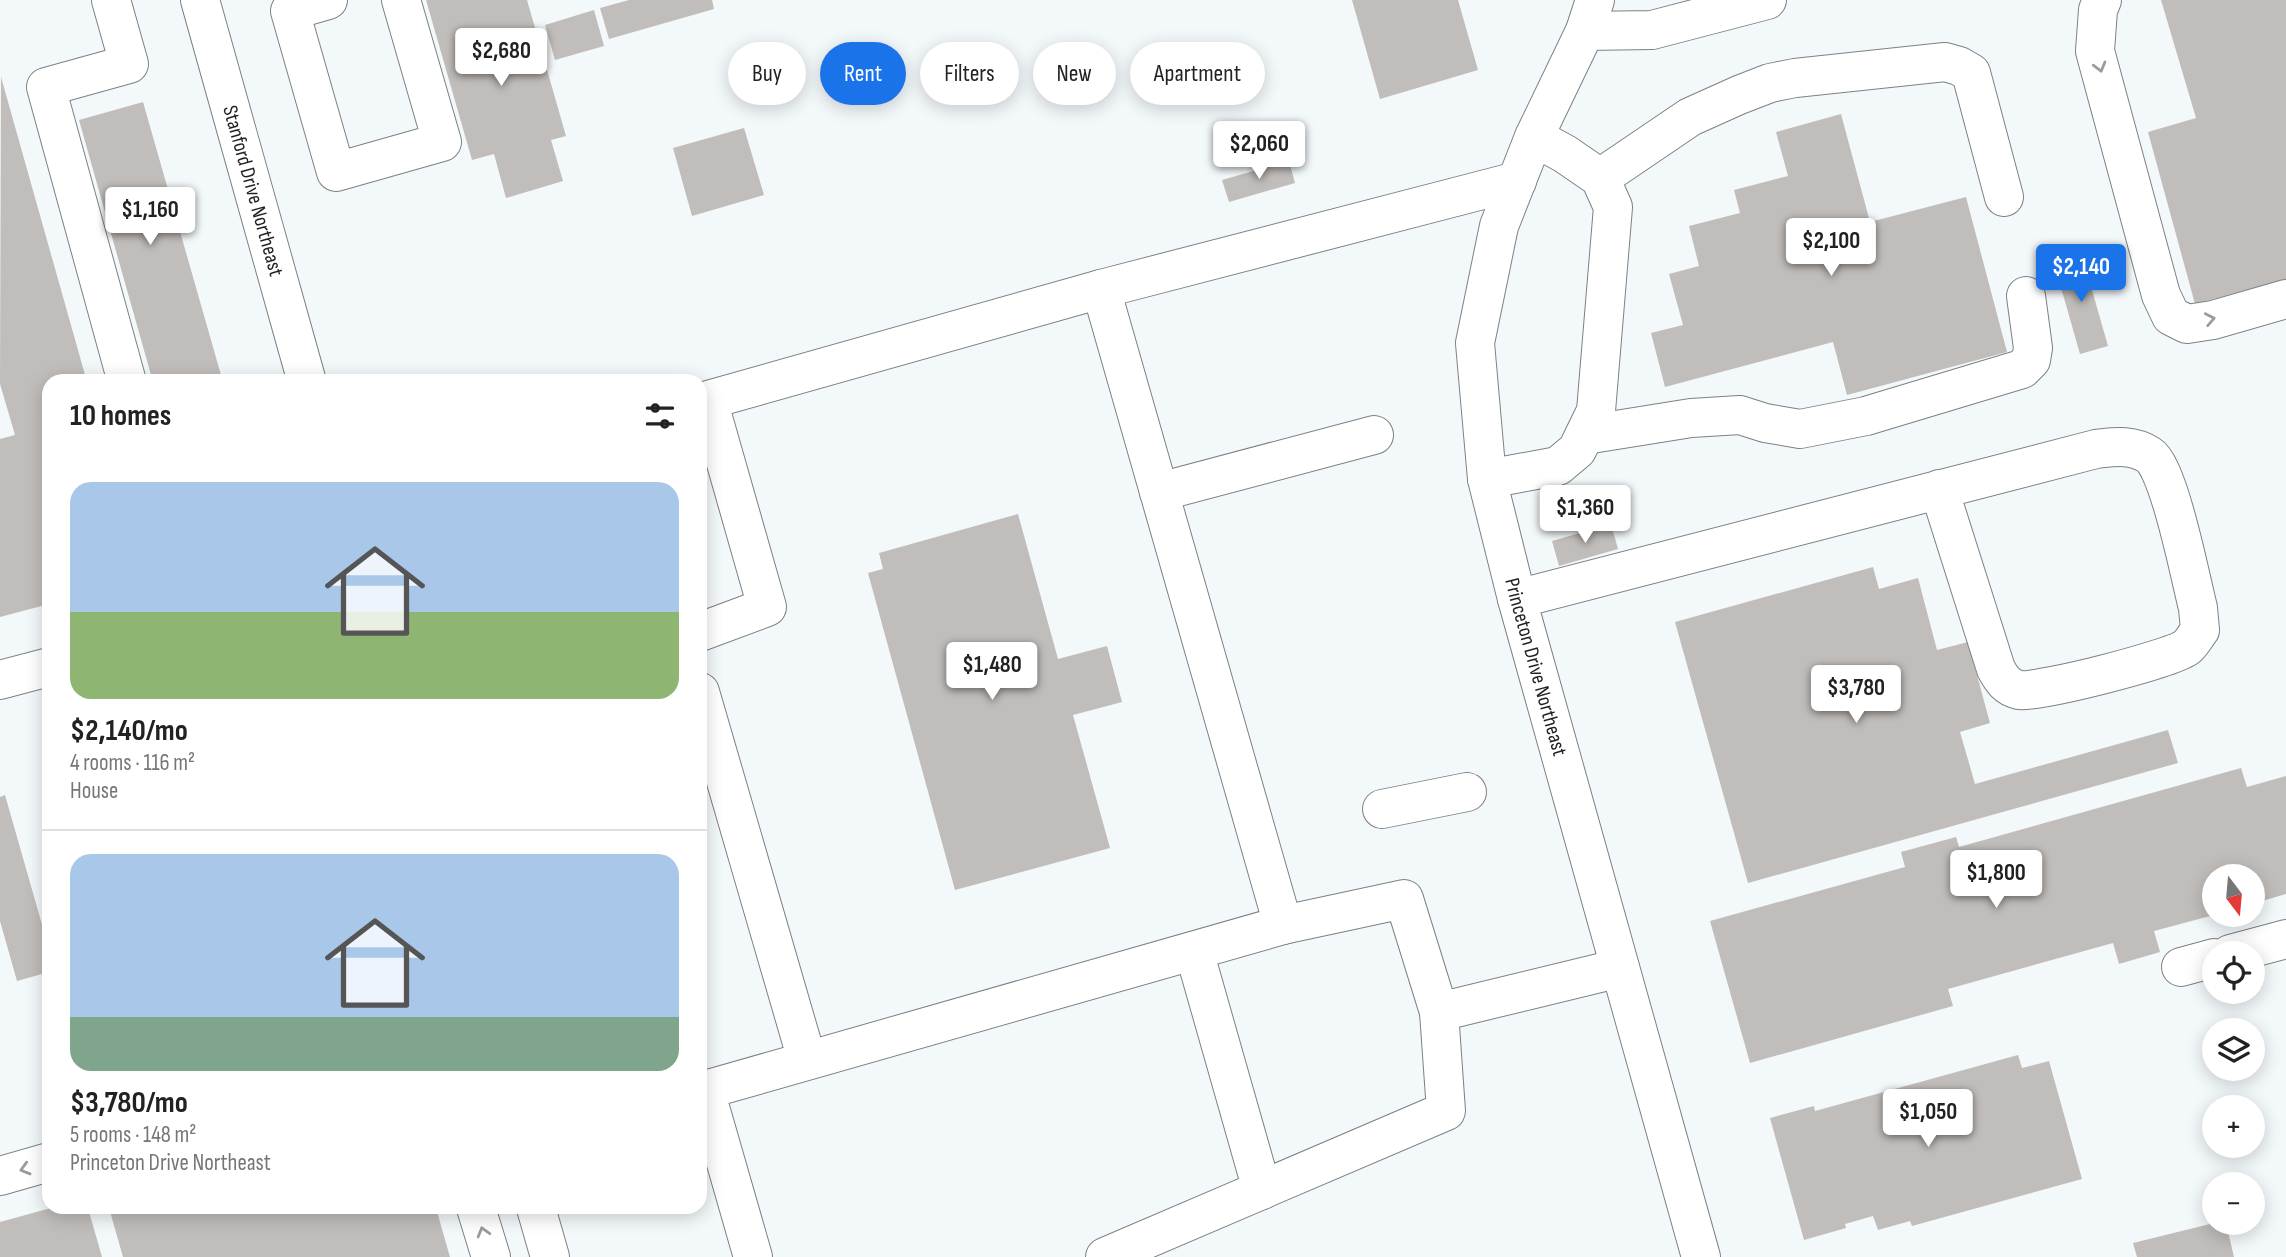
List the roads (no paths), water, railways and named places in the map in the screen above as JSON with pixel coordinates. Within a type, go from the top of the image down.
[{"type":"street","points":[[111,0],[129,64],[46,87],[125,374]]},
{"type":"street","name":"Stanford Drive Northeast","points":[[200,0],[305,374]]},
{"type":"street","points":[[328,0],[290,11],[336,173],[442,142],[401,0]]},
{"type":"street","points":[[2102,0],[2098,10],[2095,51],[2161,295],[2171,316],[2187,324],[2213,320],[2286,299]]},
{"type":"street","points":[[1590,16],[1652,30],[1747,3]]},
{"type":"street","name":"Princeton Drive Northeast","points":[[1590,16],[1534,137],[1499,226],[1475,343],[1487,479],[1517,598],[1701,1257]]},
{"type":"street","points":[[1600,178],[1690,117],[1770,83],[1945,62],[1971,73],[2004,197]]},
{"type":"street","points":[[1487,479],[1558,466],[1577,450],[1596,411],[1612,207],[1600,178],[1534,137]]},
{"type":"street","points":[[707,400],[1101,289],[1517,181]]},
{"type":"street","points":[[1101,289],[1283,926]]},
{"type":"street","points":[[1585,435],[1690,418],[1740,415],[1765,424],[1800,429],[1866,416],[2022,369],[2031,359],[2033,348],[2026,296]]},
{"type":"street","points":[[707,411],[767,607],[707,629]]},
{"type":"street","points":[[1159,492],[1374,435]]},
{"type":"street","points":[[1517,598],[1939,489],[2096,449],[2126,445],[2151,456],[2165,480],[2198,608],[2200,630],[2187,647],[2164,659],[2042,689],[2021,690],[2004,684],[1996,669],[1939,489]]},
{"type":"street","points":[[0,680],[42,669]]},
{"type":"street","points":[[707,716],[807,1060]]},
{"type":"street","points":[[1382,809],[1467,792]]},
{"type":"street","points":[[707,1089],[1283,926],[1404,899],[1438,1012],[1446,1111],[1105,1257]]},
{"type":"street","points":[[2265,945],[2286,939]]},
{"type":"street","points":[[1194,951],[1262,1190]]},
{"type":"street","points":[[1438,1012],[1620,968]]},
{"type":"street","points":[[707,1097],[752,1257]]},
{"type":"street","points":[[0,1176],[42,1163]]},
{"type":"street","points":[[478,1214],[491,1257]]},
{"type":"street","points":[[538,1214],[550,1257]]}]
